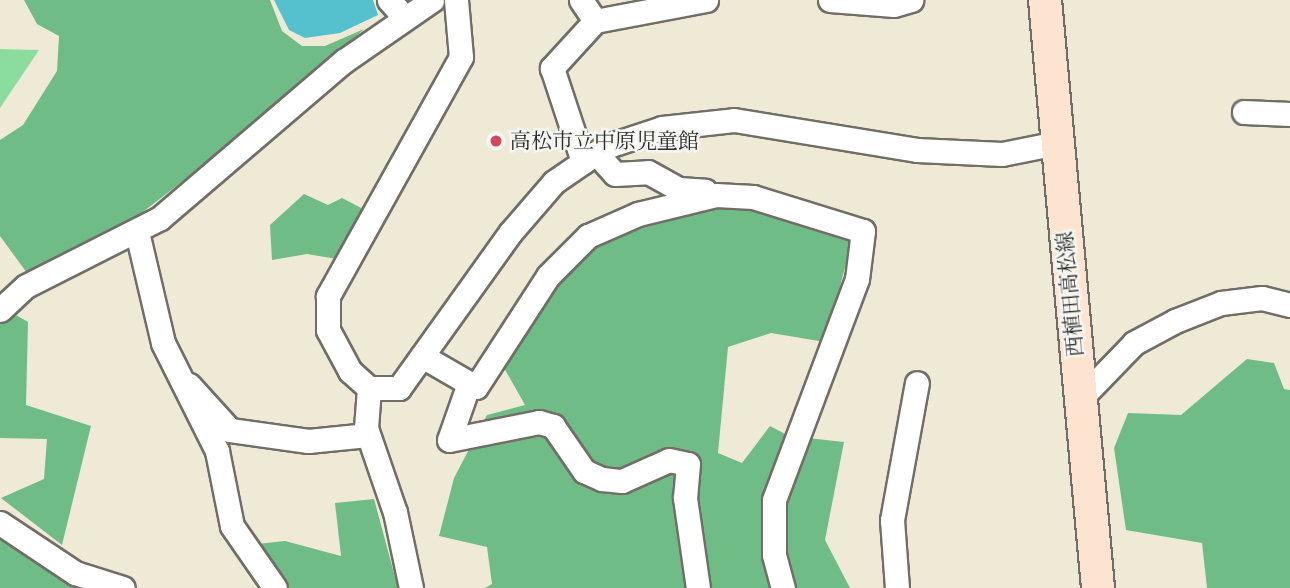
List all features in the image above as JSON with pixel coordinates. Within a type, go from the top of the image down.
[{"type":"main road","name":"西植田高松線","points":[[1045,0],[1098,588]]},
{"type":"street","points":[[389,0],[405,18]]},
{"type":"street","points":[[0,310],[26,286],[136,232],[405,18],[432,0]]},
{"type":"street","points":[[456,0],[461,57],[328,296],[328,330],[350,371],[369,388],[400,388],[510,233],[554,182],[590,157],[662,128],[734,120],[917,150],[1002,154],[1057,143]]},
{"type":"street","points":[[581,0],[594,20]]},
{"type":"street","points":[[706,0],[594,20],[552,68],[590,157],[615,174],[648,172],[679,190],[753,197],[863,231],[857,279],[774,500],[774,555],[783,588]]},
{"type":"street","points":[[830,0],[894,5],[911,0]]},
{"type":"street","points":[[1244,111],[1290,114]]},
{"type":"street","points":[[422,356],[476,387],[548,276],[588,236],[638,214],[716,195]]},
{"type":"street","points":[[136,232],[163,343],[217,451],[232,526],[275,588]]},
{"type":"street","points":[[1080,399],[1134,343],[1174,321],[1221,303],[1262,298],[1290,305]]},
{"type":"street","points":[[181,379],[208,399],[230,430],[308,441],[368,435]]},
{"type":"street","points":[[469,383],[449,440],[540,422],[559,431],[584,471],[603,479],[622,481],[669,460],[688,464],[685,498],[698,588]]},
{"type":"street","points":[[897,588],[892,520],[917,383]]},
{"type":"street","points":[[369,388],[368,435],[395,512],[411,588]]},
{"type":"street","points":[[0,523],[75,573],[122,588]]},
{"type":"green space","points":[[24,0],[270,0],[282,31],[302,46],[325,46],[364,29],[306,85],[139,215],[27,273],[0,236],[0,140],[23,125],[57,71],[59,36],[37,24]]},
{"type":"green space","points":[[0,49],[39,50],[0,108]]},
{"type":"green space","points":[[304,194],[328,205],[342,198],[367,211],[337,259],[307,254],[272,260],[270,225]]},
{"type":"green space","points":[[726,203],[853,238],[825,342],[771,333],[728,347],[718,453],[742,463],[770,426],[789,436],[844,442],[825,540],[850,588],[485,588],[492,584],[487,547],[439,536],[454,478],[487,415],[525,405],[503,366],[553,283],[607,239]]},
{"type":"green space","points":[[14,314],[28,322],[26,405],[91,426],[62,545],[1,498],[44,479],[47,439],[0,438],[0,323]]},
{"type":"green space","points":[[1247,359],[1274,363],[1284,389],[1290,390],[1290,588],[1207,588],[1202,543],[1126,530],[1114,448],[1128,413],[1181,415]]},
{"type":"green space","points":[[374,499],[398,588],[288,588],[257,544],[285,541],[341,556],[335,503]]},
{"type":"green space","points":[[0,533],[44,569],[99,588],[0,588]]},
{"type":"water","points":[[274,0],[373,0],[378,15],[340,33],[305,38],[289,30]]},
{"type":"place","name":"高松市立中原児童館","points":[[496,141]]}]
